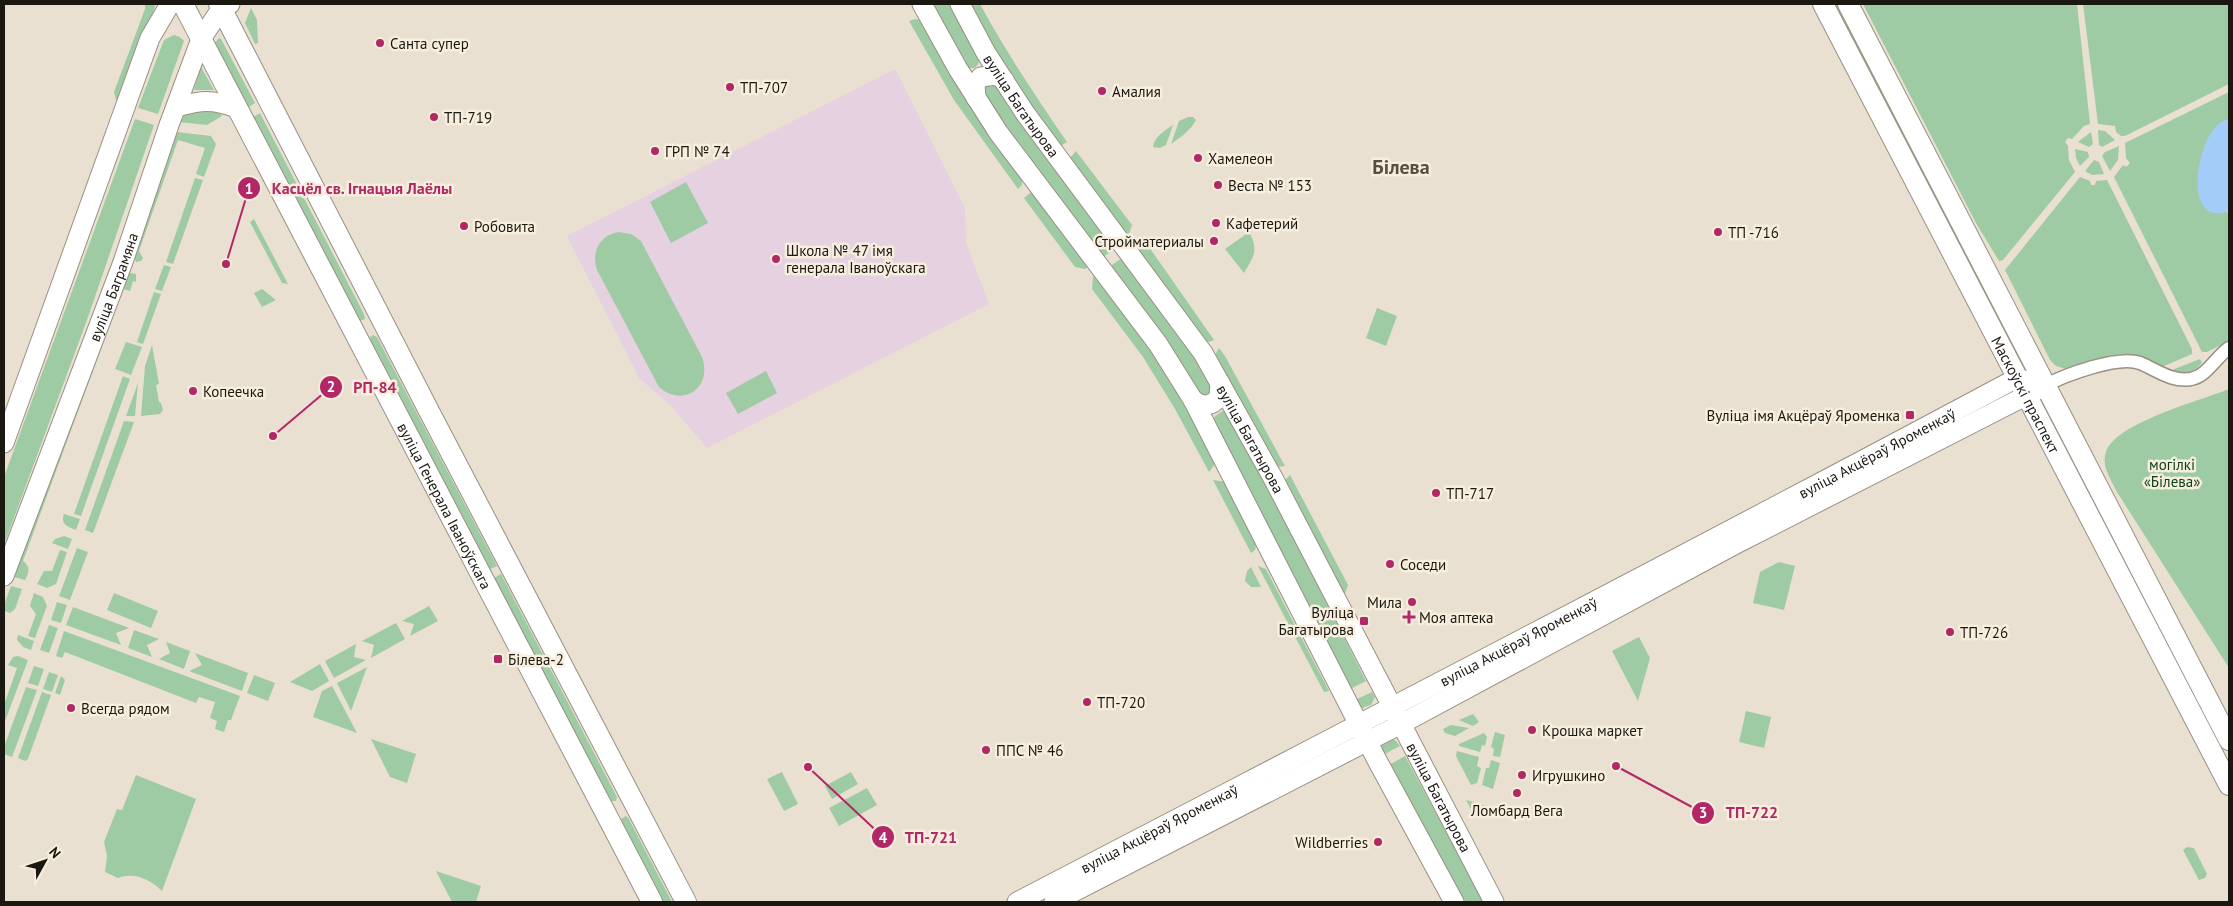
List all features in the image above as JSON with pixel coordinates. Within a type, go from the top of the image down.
[{"type":"main road","name":"вуліца Генерала Іваноўскага","points":[[183,4],[652,902]]},
{"type":"main road","name":"Маскоўскі праспект","points":[[1823,4],[2229,785]]},
{"type":"main road","name":"Маскоўскі праспект","points":[[1848,4],[2044,386],[2229,740]]},
{"type":"main road","name":"вуліца Генерала Іваноўскага","points":[[219,5],[686,902]]},
{"type":"main road","points":[[349,320],[359,326],[366,325],[374,320],[376,306]]},
{"type":"main road","points":[[364,348],[364,336],[372,329],[384,329],[390,334]]},
{"type":"main road","points":[[599,801],[605,806],[618,806],[624,800],[625,787]]},
{"type":"main road","points":[[613,828],[614,819],[621,812],[629,810],[640,815]]},
{"type":"street","points":[[4,442],[150,38],[170,4]]},
{"type":"street","points":[[922,4],[958,69],[998,132],[1158,344],[1193,400],[1367,740],[1454,902]]},
{"type":"street","name":"вуліца Багатырова","points":[[960,4],[986,53],[1025,113],[1203,353],[1277,486],[1494,902]]},
{"type":"street","name":"вуліца Баграмяна","points":[[4,576],[123,262],[201,39],[219,5]]},
{"type":"street","points":[[958,69],[970,74],[978,72],[986,62],[986,53]]},
{"type":"street","points":[[976,98],[975,84],[981,77],[990,74],[1004,80]]},
{"type":"street","points":[[176,107],[198,101],[215,100],[237,108]]},
{"type":"street","points":[[2022,387],[2044,386],[2083,371],[2125,361],[2140,363],[2160,374],[2182,379],[2192,379],[2202,374],[2229,348]]},
{"type":"street","points":[[1193,400],[1200,404],[1212,404],[1219,397],[1220,383]]},
{"type":"street","name":"вуліца Акцёраў Яроменкаў","points":[[1017,902],[1038,898],[1080,879],[1235,798],[1401,724],[1617,599],[2022,387]]},
{"type":"street","points":[[1207,427],[1206,417],[1214,406],[1228,406],[1236,412]]},
{"type":"street","name":"вуліца Акцёраў Яроменкаў","points":[[1235,798],[1359,723],[1391,706],[1617,599]]},
{"type":"street","name":"вуліца Акцёраў Яроменкаў","points":[[1054,902],[1080,879]]},
{"type":"shaded area","name":"Школа № 47 імя генерала Іваноўскага","points":[[895,69],[965,208],[966,242],[989,304],[707,448],[671,406],[639,378],[567,236]]},
{"type":"green space","points":[[145,4],[156,4],[120,101],[116,100],[114,92],[145,9]]},
{"type":"green space","points":[[931,4],[952,4],[981,60],[975,68],[968,68]]},
{"type":"green space","points":[[968,4],[980,4],[1022,74],[1067,142],[1062,145],[1058,143],[1022,92]]},
{"type":"green space","points":[[1831,4],[1838,4],[2011,343],[2007,344]]},
{"type":"green space","points":[[1863,4],[2077,4],[2090,124],[2084,126],[2072,139],[2068,138],[2065,142],[2068,146],[2069,160],[2075,172],[2003,260],[1999,261],[1976,223]]},
{"type":"green space","points":[[2083,4],[2229,4],[2229,84],[2125,136],[2121,136],[2116,132],[2115,126],[2098,124]]},
{"type":"green space","points":[[251,8],[257,20],[258,43],[255,44],[245,23]]},
{"type":"green space","points":[[920,20],[923,24],[961,92],[1022,177],[1022,185],[1018,189],[954,100],[909,21]]},
{"type":"green space","points":[[174,35],[184,41],[158,114],[138,108],[164,40]]},
{"type":"green space","points":[[219,38],[255,103],[249,107],[215,43]]},
{"type":"green space","points":[[201,67],[214,90],[194,90]]},
{"type":"green space","points":[[996,83],[1115,248],[1101,259],[983,96],[982,86]]},
{"type":"green space","points":[[2229,92],[2229,120],[2225,120],[2227,213],[2229,211],[2229,341],[2207,352],[2202,352],[2114,177],[2123,165],[2126,167],[2130,163],[2126,158],[2125,143]]},
{"type":"green space","points":[[190,109],[219,112],[222,116],[207,125],[179,122]]},
{"type":"green space","points":[[260,113],[365,319],[360,321],[357,317],[253,117]]},
{"type":"green space","points":[[1193,117],[1196,120],[1194,124],[1171,144],[1179,121]]},
{"type":"green space","points":[[135,119],[154,125],[87,320],[4,545],[4,477]]},
{"type":"green space","points":[[1173,125],[1166,145],[1160,148],[1153,147],[1157,137]]},
{"type":"green space","points":[[2098,130],[2105,131],[2115,140],[2102,147],[2099,145]]},
{"type":"green space","points":[[177,132],[211,136],[216,144],[204,177],[196,174],[205,148],[178,140],[139,251],[143,258],[141,261],[136,262],[133,255]]},
{"type":"green space","points":[[2091,132],[2093,144],[2089,147],[2078,142]]},
{"type":"green space","points":[[2119,146],[2118,160],[2110,171],[2102,156],[2105,152]]},
{"type":"green space","points":[[2075,149],[2088,152],[2089,157],[2080,166],[2076,158]]},
{"type":"green space","points":[[1076,151],[1132,225],[1128,238],[1070,158]]},
{"type":"green space","points":[[2094,160],[2099,162],[2104,174],[2092,175],[2085,171]]},
{"type":"green space","points":[[2080,177],[2090,181],[2091,185],[2095,185],[2096,181],[2107,180],[2192,349],[2192,354],[2162,367],[2127,354],[2119,354],[2066,369],[2056,366],[2050,360],[2005,270]]},
{"type":"green space","points":[[195,178],[203,180],[173,264],[166,262]]},
{"type":"green space","points":[[686,182],[708,223],[671,243],[650,202]]},
{"type":"green space","points":[[1030,193],[1034,194],[1089,266],[1085,269],[1075,267],[1024,198]]},
{"type":"green space","points":[[254,219],[288,284],[282,283],[250,222]]},
{"type":"green space","points":[[618,232],[631,234],[641,241],[702,357],[703,378],[700,386],[694,392],[677,396],[659,387],[597,270],[595,257],[598,246],[606,237]]},
{"type":"green space","points":[[1249,232],[1254,244],[1254,253],[1244,273],[1225,249]]},
{"type":"green space","points":[[1138,244],[1149,247],[1214,340],[1209,342],[1203,340],[1135,246]]},
{"type":"green space","points":[[1123,257],[1213,386],[1214,392],[1202,400],[1108,268]]},
{"type":"green space","points":[[164,265],[171,267],[162,291],[155,289]]},
{"type":"green space","points":[[130,273],[136,274],[136,282],[133,281],[130,291],[123,289],[23,561],[28,568],[28,574],[25,580],[14,577],[120,288]]},
{"type":"green space","points":[[1096,276],[1162,367],[1214,458],[1215,464],[1209,472],[1175,409],[1143,357],[1092,289],[1093,277]]},
{"type":"green space","points":[[262,289],[276,300],[262,307],[254,293]]},
{"type":"green space","points":[[154,292],[161,294],[143,344],[137,342]]},
{"type":"green space","points":[[1377,308],[1397,316],[1386,346],[1366,338]]},
{"type":"green space","points":[[373,335],[377,337],[497,566],[490,569],[371,341],[370,337]]},
{"type":"green space","points":[[126,342],[142,347],[131,375],[115,369]]},
{"type":"green space","points":[[152,345],[159,384],[156,385],[159,402],[163,410],[160,414],[141,416],[145,366]]},
{"type":"green space","points":[[1219,348],[1285,466],[1277,467],[1216,363],[1215,355]]},
{"type":"green space","points":[[2200,359],[2202,363],[2191,372],[2183,374],[2169,371]]},
{"type":"green space","points":[[766,371],[777,393],[738,414],[726,393]]},
{"type":"green space","points":[[123,376],[130,379],[81,516],[74,514]]},
{"type":"green space","points":[[138,383],[135,416],[126,416]]},
{"type":"green space","name":"могілкі «Білева»","points":[[2229,389],[2229,668],[2117,492],[2107,473],[2105,457],[2113,441],[2125,431],[2161,414]]},
{"type":"green space","points":[[1223,411],[1227,413],[1272,495],[1366,681],[1350,689],[1213,421],[1215,416]]},
{"type":"green space","points":[[124,421],[134,422],[93,533],[85,530]]},
{"type":"green space","points":[[1290,475],[1348,585],[1345,594],[1323,561],[1284,481]]},
{"type":"green space","points":[[1213,480],[1226,482],[1257,542],[1255,550],[1251,553]]},
{"type":"green space","points":[[64,514],[80,519],[76,530],[64,523]]},
{"type":"green space","points":[[64,536],[72,539],[68,549],[52,543],[55,539]]},
{"type":"green space","points":[[77,548],[88,552],[70,600],[59,596]]},
{"type":"green space","points":[[60,550],[67,552],[56,584],[47,588],[37,584],[44,571],[52,571]]},
{"type":"green space","points":[[1779,562],[1795,566],[1784,610],[1753,603],[1760,572]]},
{"type":"green space","points":[[1258,566],[1266,569],[1329,691],[1324,692]]},
{"type":"green space","points":[[1251,567],[1261,587],[1251,587],[1245,581],[1247,571]]},
{"type":"green space","points":[[501,574],[617,797],[616,801],[610,801],[494,578]]},
{"type":"green space","points":[[11,586],[22,589],[15,609],[10,613],[5,611],[4,614],[4,605]]},
{"type":"green space","points":[[34,593],[43,597],[47,606],[35,638],[28,636],[36,614],[30,606]]},
{"type":"green space","points":[[114,593],[158,611],[151,628],[107,610]]},
{"type":"green space","points":[[57,602],[67,605],[61,623],[51,620]]},
{"type":"green space","points":[[429,606],[438,621],[410,636],[414,624],[402,621]]},
{"type":"green space","points":[[73,607],[129,628],[116,633],[121,645],[66,625]]},
{"type":"green space","points":[[396,623],[405,639],[371,658],[374,645],[362,641]]},
{"type":"green space","points":[[49,625],[58,628],[49,653],[40,650]]},
{"type":"green space","points":[[134,630],[159,639],[147,645],[152,657],[128,648]]},
{"type":"green space","points":[[64,631],[240,696],[231,720],[228,720],[224,732],[215,729],[217,721],[210,718],[215,702],[199,697],[196,703],[65,652],[62,658],[56,656]]},
{"type":"green space","points":[[18,635],[34,641],[31,650],[23,647],[17,640]]},
{"type":"green space","points":[[1639,637],[1650,658],[1638,701],[1612,651]]},
{"type":"green space","points":[[166,642],[190,651],[184,669],[159,659],[170,653]]},
{"type":"green space","points":[[356,644],[354,657],[366,660],[334,678],[325,661]]},
{"type":"green space","points":[[195,653],[248,673],[242,691],[189,671],[202,665]]},
{"type":"green space","points":[[18,656],[28,660],[4,724],[4,705],[17,668],[8,665],[13,657]]},
{"type":"green space","points":[[320,664],[329,681],[312,691],[290,682]]},
{"type":"green space","points":[[34,666],[44,669],[38,686],[28,683]]},
{"type":"green space","points":[[367,667],[351,711],[337,683]]},
{"type":"green space","points":[[49,672],[58,675],[52,692],[43,689]]},
{"type":"green space","points":[[254,675],[275,683],[268,701],[247,693]]},
{"type":"green space","points":[[61,676],[65,680],[60,695],[55,693]]},
{"type":"green space","points":[[332,686],[357,733],[313,717],[322,691]]},
{"type":"green space","points":[[26,687],[37,690],[12,757],[4,754],[4,747]]},
{"type":"green space","points":[[42,692],[51,695],[28,759],[25,761],[18,758]]},
{"type":"green space","points":[[1372,692],[1375,697],[1371,705],[1362,708],[1355,700]]},
{"type":"green space","points":[[1746,711],[1771,717],[1764,748],[1739,742]]},
{"type":"green space","points":[[1473,714],[1479,722],[1473,726],[1459,720]]},
{"type":"green space","points":[[1451,725],[1469,728],[1455,736],[1445,733],[1443,729]]},
{"type":"green space","points":[[1495,732],[1505,735],[1500,757],[1493,756],[1494,749],[1491,747]]},
{"type":"green space","points":[[1484,733],[1487,737],[1485,746],[1482,745],[1480,752],[1459,746],[1459,744]]},
{"type":"green space","points":[[371,739],[416,754],[407,783],[390,777]]},
{"type":"green space","points":[[1389,739],[1395,740],[1400,746],[1383,755],[1381,747]]},
{"type":"green space","points":[[1457,751],[1479,757],[1477,766],[1481,768],[1477,783],[1471,785],[1456,756]]},
{"type":"green space","points":[[1405,756],[1484,902],[1463,902],[1389,765]]},
{"type":"green space","points":[[1491,760],[1500,763],[1493,789],[1482,785],[1486,768],[1489,768]]},
{"type":"green space","points":[[782,772],[798,804],[784,811],[767,779]]},
{"type":"green space","points":[[851,772],[858,784],[832,799],[825,786]]},
{"type":"green space","points":[[136,775],[196,799],[162,891],[147,880],[136,876],[118,878],[105,872],[107,856],[104,842],[117,809],[122,810]]},
{"type":"green space","points":[[867,788],[877,805],[839,826],[829,808]]},
{"type":"green space","points":[[1466,800],[1487,806],[1489,809],[1488,813],[1476,818]]},
{"type":"green space","points":[[626,816],[672,902],[663,902],[622,823],[621,819]]},
{"type":"green space","points":[[2187,847],[2194,848],[2207,874],[2205,878],[2199,880],[2183,850]]},
{"type":"green space","points":[[436,871],[481,886],[476,902],[452,902]]},
{"type":"water","points":[[2225,120],[2229,120],[2229,211],[2214,213],[2204,206],[2199,193],[2198,177],[2206,142],[2215,128]]},
{"type":"place","name":"Санта супер","points":[[380,43]]},
{"type":"place","name":"ТП-707","points":[[730,87]]},
{"type":"place","name":"Амалия","points":[[1102,91]]},
{"type":"place","name":"ТП-719","points":[[434,117]]},
{"type":"place","name":"ГРП № 74","points":[[655,151]]},
{"type":"place","name":"Хамелеон","points":[[1198,158]]},
{"type":"place","name":"Веста № 153","points":[[1218,185]]},
{"type":"place","name":"Кафетерий","points":[[1216,223]]},
{"type":"place","name":"Робовита","points":[[464,226]]},
{"type":"place","name":"ТП -716","points":[[1718,232]]},
{"type":"place","name":"Стройматериалы","points":[[1214,241]]},
{"type":"place","name":"Школа № 47 імя генерала Іваноўскага","points":[[776,259]]},
{"type":"place","name":"Касцёл св. Ігнацыя Лаёлы","points":[[226,264]]},
{"type":"place","name":"Копеечка","points":[[193,391]]},
{"type":"place","name":"Вуліца імя Акцёраў Яроменка","points":[[1910,415]]},
{"type":"place","name":"РП-84","points":[[273,436]]},
{"type":"place","name":"ТП-717","points":[[1436,493]]},
{"type":"place","name":"Соседи","points":[[1390,564]]},
{"type":"place","name":"Мила","points":[[1412,602]]},
{"type":"place","name":"Моя аптека","points":[[1409,617]]},
{"type":"place","name":"Вуліца Багатырова","points":[[1364,621]]},
{"type":"place","name":"ТП-726","points":[[1950,632]]},
{"type":"place","name":"Білева-2","points":[[498,659]]},
{"type":"place","name":"ТП-720","points":[[1087,702]]},
{"type":"place","name":"Всегда рядом","points":[[71,708]]},
{"type":"place","name":"Крошка маркет","points":[[1532,730]]},
{"type":"place","name":"ППС № 46","points":[[986,750]]},
{"type":"place","name":"ТП-722","points":[[1616,766]]},
{"type":"place","name":"ТП-721","points":[[808,767]]},
{"type":"place","name":"Игрушкино","points":[[1522,775]]},
{"type":"place","name":"Ломбард Вега","points":[[1517,793]]},
{"type":"place","name":"Wildberries","points":[[1378,842]]},
{"type":"district","name":"Білева","points":[[1401,167]]}]
